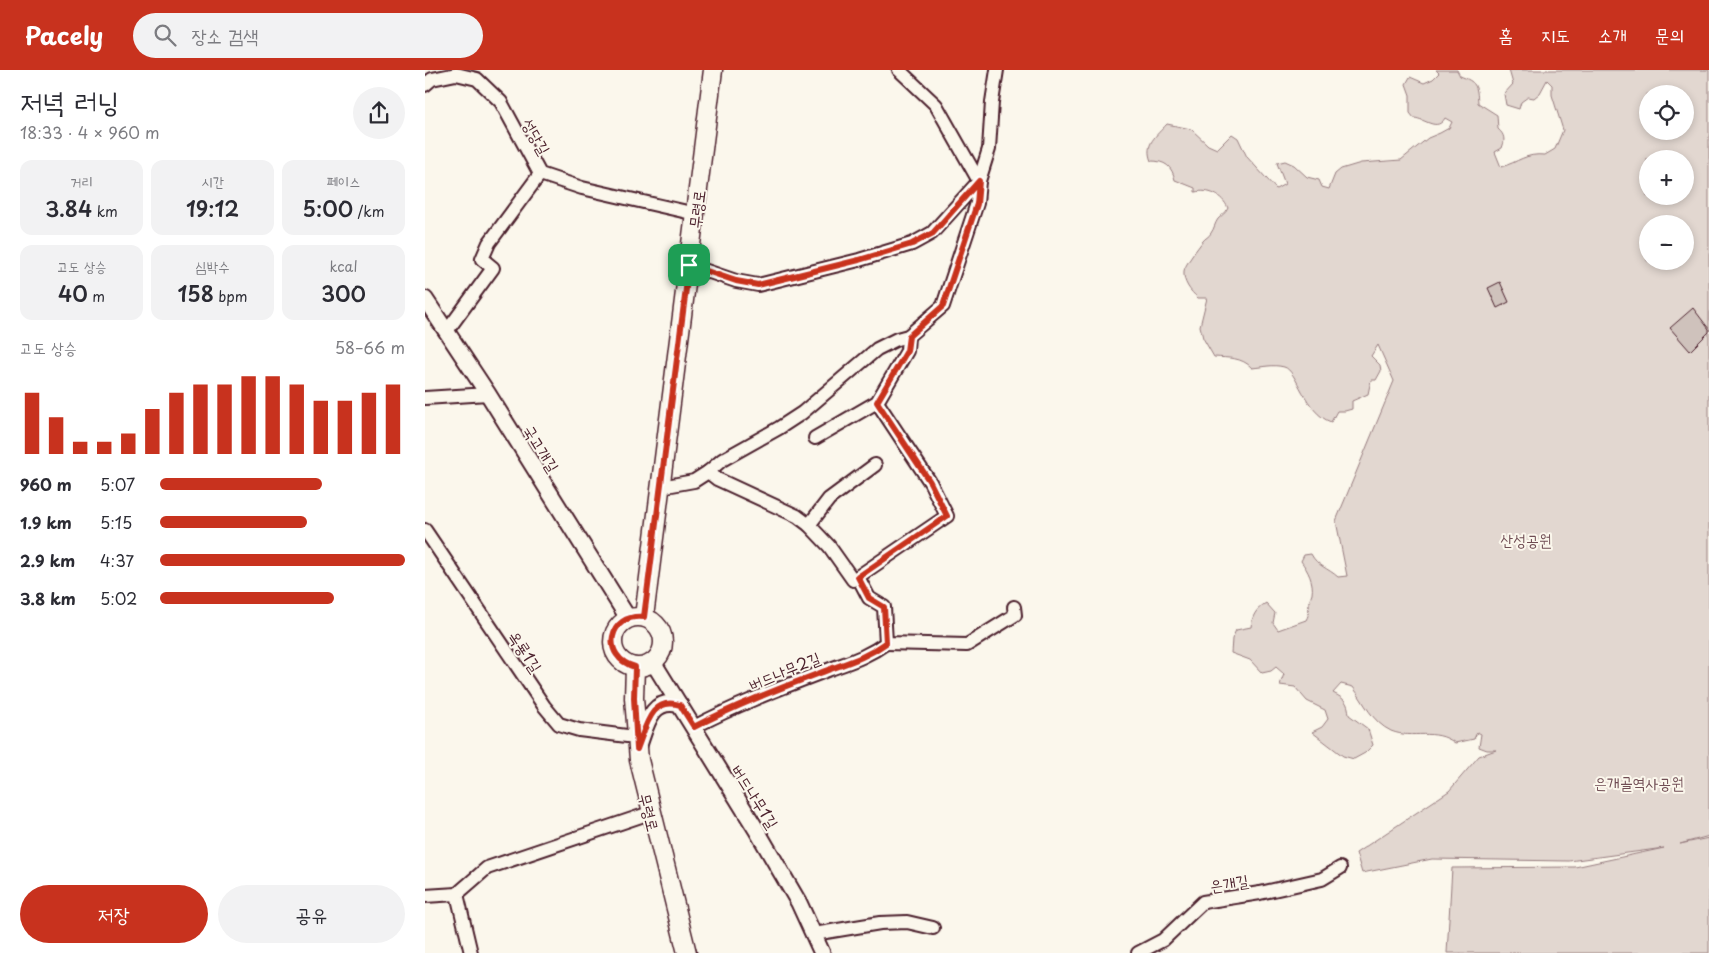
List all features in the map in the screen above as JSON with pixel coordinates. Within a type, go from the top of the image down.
[{"type":"main road","name":"무령로","points":[[636,617],[661,487],[713,70]]},
{"type":"main road","points":[[636,617],[651,620],[661,632],[662,649],[653,662],[635,667],[620,660],[612,645],[615,629],[621,622],[636,617]]},
{"type":"main road","name":"무령로","points":[[635,667],[636,743],[650,813],[687,953]]},
{"type":"street","points":[[899,70],[936,105],[979,181]]},
{"type":"street","points":[[661,487],[694,481],[722,460],[779,428],[802,413],[877,349],[897,339],[909,336],[943,306],[977,204],[979,181],[989,149],[991,102],[997,70]]},
{"type":"street","name":"성당길","points":[[425,85],[432,79],[457,74],[477,79],[501,102],[540,174],[582,188],[696,214]]},
{"type":"street","points":[[447,331],[493,268],[482,260],[489,244],[540,174]]},
{"type":"street","points":[[689,265],[736,281],[758,285],[859,260],[912,244],[933,233],[979,181]]},
{"type":"street","name":"국고개길","points":[[427,304],[447,331],[636,617]]},
{"type":"street","points":[[815,438],[877,402],[907,351],[909,336]]},
{"type":"street","points":[[425,398],[488,394]]},
{"type":"street","points":[[708,472],[717,479],[797,516],[809,525],[829,546],[853,580],[947,516],[930,482],[877,402]]},
{"type":"street","points":[[809,525],[829,499],[875,465]]},
{"type":"street","name":"옥룡1길","points":[[425,530],[544,706],[559,724],[636,743]]},
{"type":"street","points":[[858,577],[869,598],[884,607],[886,643],[967,646],[1015,615],[1014,607]]},
{"type":"street","name":"버드나무2길","points":[[694,727],[717,715],[821,672],[869,655],[886,643]]},
{"type":"street","name":"버드나무1길","points":[[653,662],[756,829],[799,903],[822,953]]},
{"type":"street","points":[[636,743],[659,704],[671,702],[680,705]]},
{"type":"street","points":[[425,896],[457,894],[487,868],[650,813]]},
{"type":"street","name":"은개길","points":[[1137,953],[1163,940],[1203,902],[1260,893],[1322,879],[1340,868]]},
{"type":"street","points":[[457,894],[471,953]]},
{"type":"street","points":[[814,934],[880,923],[898,922],[907,922],[933,928]]},
{"type":"green space","points":[[1436,70],[1457,70],[1460,76],[1475,85],[1478,103],[1497,115],[1498,129],[1504,138],[1502,148],[1495,152],[1501,167],[1532,155],[1545,155],[1555,149],[1563,130],[1552,95],[1552,85],[1547,80],[1540,93],[1534,98],[1528,97],[1521,102],[1519,109],[1506,105],[1504,94],[1513,84],[1509,70],[1709,70],[1709,836],[1680,844],[1709,838],[1709,953],[1447,953],[1452,868],[1575,867],[1664,848],[1569,861],[1432,859],[1362,873],[1356,853],[1449,791],[1479,756],[1496,750],[1487,750],[1479,747],[1481,734],[1477,732],[1474,739],[1455,743],[1439,736],[1391,731],[1374,717],[1353,687],[1341,684],[1333,693],[1345,701],[1349,715],[1368,729],[1373,745],[1365,753],[1354,759],[1343,756],[1312,732],[1322,727],[1328,719],[1325,710],[1307,701],[1295,687],[1280,685],[1284,674],[1276,667],[1271,671],[1262,673],[1250,660],[1231,653],[1232,639],[1236,630],[1251,627],[1255,613],[1266,603],[1275,613],[1273,623],[1278,630],[1306,620],[1312,594],[1312,585],[1310,577],[1301,561],[1304,555],[1311,554],[1320,564],[1338,577],[1347,576],[1336,521],[1394,381],[1378,345],[1371,356],[1380,365],[1381,371],[1376,380],[1371,380],[1368,394],[1352,401],[1352,409],[1337,411],[1331,422],[1315,410],[1289,370],[1284,367],[1252,368],[1239,360],[1214,357],[1203,338],[1200,326],[1207,298],[1198,298],[1192,292],[1186,283],[1184,271],[1195,251],[1210,234],[1218,219],[1228,208],[1219,196],[1205,191],[1195,192],[1195,188],[1175,180],[1172,171],[1167,165],[1151,161],[1149,155],[1150,145],[1155,136],[1167,124],[1191,129],[1208,145],[1217,149],[1232,134],[1238,138],[1247,157],[1276,189],[1285,184],[1277,163],[1285,161],[1294,165],[1307,177],[1319,180],[1322,187],[1329,189],[1335,174],[1341,169],[1361,163],[1401,160],[1428,138],[1449,128],[1452,122],[1445,118],[1438,124],[1431,124],[1414,118],[1410,113],[1410,95],[1406,84],[1410,77],[1424,83],[1433,79],[1439,73]]},
{"type":"building","points":[[1500,282],[1509,302],[1497,308],[1488,288]]},
{"type":"building","points":[[1693,308],[1709,329],[1709,332],[1690,351],[1670,328]]},
{"type":"route","points":[[979,181],[977,204],[943,306],[909,336],[907,351],[877,402],[930,482],[947,516],[858,577],[869,598],[884,607],[886,643],[869,655],[821,672],[717,715],[694,727],[680,705],[671,702],[659,704],[651,715],[637,749],[634,698],[635,667],[627,665],[620,660],[612,645],[612,637],[615,629],[621,622],[636,616],[644,617],[689,265],[736,281],[758,285],[789,279],[859,260],[912,244],[933,233],[949,212],[979,181]]},
{"type":"park label","name":"산성공원","points":[[1526,539]]},
{"type":"park label","name":"은개골역사공원","points":[[1639,782]]}]
